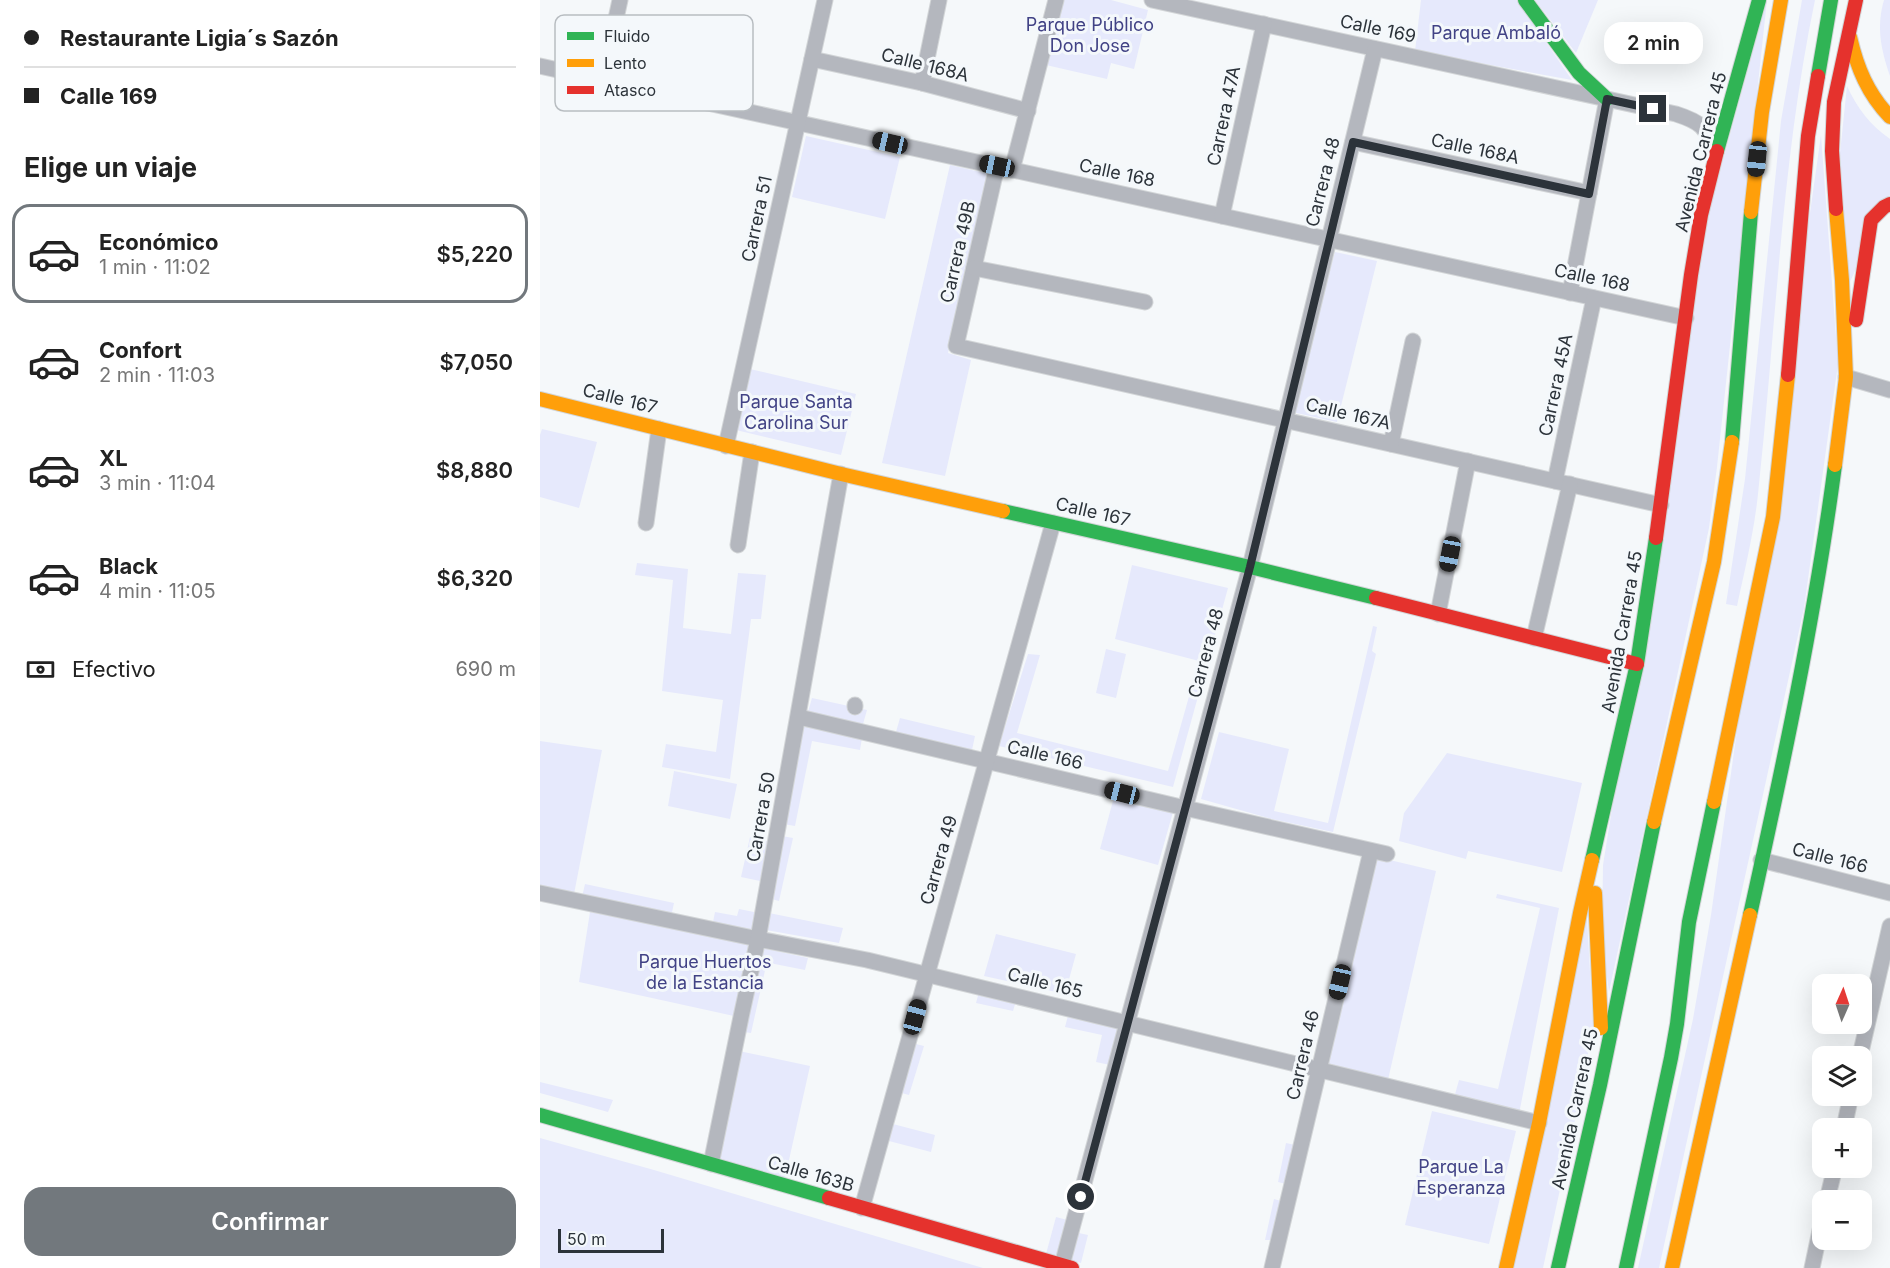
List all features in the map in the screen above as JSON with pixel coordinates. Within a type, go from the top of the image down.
[{"type":"main road","points":[[1525,0],[1579,73],[1607,99]]},
{"type":"main road","name":"Avenida Carrera 45","points":[[1506,1268],[1539,1123],[1580,913],[1636,664],[1650,587],[1701,215],[1759,0]]},
{"type":"main road","name":"Avenida Carrera 45","points":[[1558,1268],[1600,1085],[1630,935],[1718,536],[1737,389],[1761,116],[1781,0]]},
{"type":"main road","points":[[1626,1268],[1671,1058],[1689,922],[1769,542],[1785,412],[1796,264],[1809,135],[1831,0]]},
{"type":"main road","points":[[1846,377],[1842,280],[1832,151],[1834,102],[1856,0]]},
{"type":"main road","points":[[1849,32],[1856,65],[1863,81],[1877,105],[1890,117]]},
{"type":"main road","points":[[1672,1268],[1779,782],[1809,632],[1871,220],[1890,204]]},
{"type":"main road","name":"Calle 167","points":[[540,399],[841,474],[1250,567],[1636,664]]},
{"type":"main road","points":[[1595,850],[1601,1030],[1600,1085]]},
{"type":"main road","name":"Calle 163B","points":[[540,1115],[1067,1267]]},
{"type":"street","points":[[617,15],[620,0]]},
{"type":"street","name":"Carrera 51","points":[[726,446],[825,0]]},
{"type":"street","points":[[922,83],[939,0]]},
{"type":"street","name":"Carrera 49B","points":[[956,346],[974,268],[1005,168],[1028,111],[1056,0]]},
{"type":"street","name":"Calle 169","points":[[1152,0],[1676,114],[1699,123],[1705,129],[1716,155]]},
{"type":"street","name":"Carrera 47A","points":[[1222,216],[1264,24]]},
{"type":"street","name":"Carrera 48","points":[[1067,1267],[1127,1023],[1250,567],[1375,49]]},
{"type":"street","name":"Calle 168A","points":[[812,59],[922,83],[1028,111]]},
{"type":"street","name":"Calle 168","points":[[540,66],[555,69]]},
{"type":"street","points":[[1570,293],[1607,99]]},
{"type":"street","name":"Calle 168","points":[[748,111],[1686,318]]},
{"type":"street","name":"Calle 168A","points":[[1353,142],[1589,194]]},
{"type":"street","points":[[974,268],[1145,302]]},
{"type":"street","name":"Carrera 45A","points":[[1534,638],[1594,298]]},
{"type":"street","points":[[1392,444],[1413,341]]},
{"type":"street","name":"Calle 167A","points":[[956,346],[1661,505]]},
{"type":"street","points":[[1846,377],[1890,390]]},
{"type":"street","points":[[646,523],[659,429]]},
{"type":"street","points":[[738,545],[752,452]]},
{"type":"street","points":[[1438,614],[1468,461]]},
{"type":"street","name":"Carrera 50","points":[[711,1164],[758,939],[841,474]]},
{"type":"street","name":"Carrera 49","points":[[862,1208],[1053,523]]},
{"type":"street","name":"Calle 166","points":[[799,717],[852,716],[987,761],[1388,854]]},
{"type":"street","name":"Carrera 46","points":[[1272,1268],[1371,851]]},
{"type":"street","name":"Calle 166","points":[[1761,860],[1890,893]]},
{"type":"street","name":"Calle 165","points":[[540,893],[867,960],[1539,1123]]},
{"type":"street","points":[[1862,1046],[1890,927]]},
{"type":"street","points":[[1812,1268],[1816,1250]]},
{"type":"green space","name":"Parque Público Don Jose","points":[[1062,0],[1111,0],[1148,10],[1134,69],[1111,63],[1107,79],[1046,65]]},
{"type":"green space","name":"Parque Ambaló","points":[[1421,0],[1517,0],[1572,80],[1415,51]]},
{"type":"green space","points":[[1535,0],[1598,0],[1576,53]]},
{"type":"green space","points":[[1767,0],[1709,528],[1609,992],[1602,938],[1603,865],[1705,226]]},
{"type":"green space","points":[[1802,0],[1815,0],[1794,123],[1780,246],[1756,508],[1737,606],[1726,604],[1745,479],[1781,121]]},
{"type":"green space","points":[[1884,0],[1890,0],[1890,76],[1884,57],[1880,29]]},
{"type":"green space","points":[[1847,86],[1865,115],[1890,139],[1890,195],[1849,284],[1840,153]]},
{"type":"green space","points":[[1821,135],[1838,364],[1804,608],[1659,1268],[1638,1268],[1693,1019],[1711,915]]},
{"type":"green space","points":[[806,136],[900,157],[885,219],[792,197]]},
{"type":"green space","points":[[950,165],[989,174],[948,353],[971,360],[945,476],[882,463]]},
{"type":"green space","points":[[1335,252],[1377,261],[1337,422],[1292,412]]},
{"type":"green space","name":"Parque Santa Carolina Sur","points":[[750,369],[856,394],[841,455],[736,430]]},
{"type":"green space","points":[[542,429],[597,442],[579,508],[540,497],[540,435]]},
{"type":"green space","points":[[637,563],[688,569],[683,628],[731,634],[738,573],[766,575],[761,619],[751,619],[730,779],[662,767],[666,744],[716,752],[723,700],[662,691],[673,580],[635,575]]},
{"type":"green space","points":[[1132,565],[1228,588],[1173,787],[999,746],[1028,654],[1040,655],[1017,733],[1168,771],[1199,661],[1115,639]]},
{"type":"green space","points":[[1373,626],[1377,627],[1372,651],[1376,654],[1333,832],[1272,819],[1201,799],[1219,732],[1289,749],[1274,811],[1328,823]]},
{"type":"green space","points":[[1106,649],[1126,654],[1116,698],[1096,693]]},
{"type":"green space","points":[[812,698],[867,710],[863,724],[808,712]]},
{"type":"green space","points":[[900,718],[975,736],[972,750],[896,732]]},
{"type":"green space","points":[[803,726],[862,738],[860,750],[812,741],[795,826],[783,824]]},
{"type":"green space","points":[[540,741],[602,750],[574,894],[540,886]]},
{"type":"green space","points":[[1447,753],[1582,783],[1562,872],[1468,851],[1466,859],[1399,841],[1404,813]]},
{"type":"green space","points":[[674,771],[737,784],[730,819],[668,806]]},
{"type":"green space","points":[[1114,797],[1173,812],[1158,865],[1100,849]]},
{"type":"green space","points":[[782,836],[793,838],[779,901],[768,898]]},
{"type":"green space","points":[[750,837],[767,841],[760,881],[741,877]]},
{"type":"green space","points":[[1373,856],[1436,871],[1387,1084],[1322,1068]]},
{"type":"green space","points":[[585,884],[674,903],[671,917],[582,897]]},
{"type":"green space","points":[[1497,894],[1559,908],[1519,1114],[1454,1098],[1459,1080],[1498,1089],[1540,908],[1496,898]]},
{"type":"green space","points":[[739,909],[759,913],[755,935],[712,927],[715,912],[737,916]]},
{"type":"green space","name":"Parque Huertos de la Estancia","points":[[590,912],[751,944],[734,1016],[579,982]]},
{"type":"green space","points":[[769,913],[843,928],[839,943],[766,930]]},
{"type":"green space","points":[[1587,918],[1593,1026],[1581,1092],[1543,1268],[1513,1268]]},
{"type":"green space","points":[[996,934],[1076,954],[1065,994],[984,976]]},
{"type":"green space","points":[[762,948],[808,958],[805,970],[759,961]]},
{"type":"green space","points":[[758,964],[766,966],[751,1033],[744,1032]]},
{"type":"green space","points":[[979,992],[1016,1001],[1013,1011],[976,1003]]},
{"type":"green space","points":[[1069,1012],[1120,1024],[1110,1065],[1096,1062],[1102,1035],[1065,1027]]},
{"type":"green space","points":[[912,1043],[924,1046],[909,1095],[898,1092]]},
{"type":"green space","points":[[739,1051],[810,1066],[785,1178],[716,1158]]},
{"type":"green space","points":[[540,1082],[613,1100],[608,1112],[540,1093]]},
{"type":"green space","name":"Parque La Esperanza","points":[[1432,1111],[1516,1131],[1489,1244],[1405,1225]]},
{"type":"green space","points":[[893,1124],[935,1135],[931,1152],[889,1141]]},
{"type":"green space","points":[[540,1138],[654,1170],[983,1268],[540,1268]]},
{"type":"green space","points":[[1286,1143],[1295,1145],[1286,1184],[1278,1182]]},
{"type":"green space","points":[[1274,1199],[1281,1201],[1272,1240],[1265,1240]]},
{"type":"green space","points":[[1056,1217],[1071,1221],[1061,1258],[1046,1254]]},
{"type":"green space","points":[[1074,1232],[1088,1235],[1081,1263],[1067,1259]]},
{"type":"traffic: fast","points":[[1525,0],[1579,73],[1607,99]]},
{"type":"traffic: fast","points":[[1717,151],[1759,0]]},
{"type":"traffic: fast","points":[[1818,76],[1831,0]]},
{"type":"traffic: fast","points":[[1732,442],[1751,212]]},
{"type":"traffic: fast","points":[[1750,915],[1808,634],[1835,465]]},
{"type":"traffic: fast","points":[[1003,511],[1376,598]]},
{"type":"traffic: fast","points":[[1592,860],[1637,664],[1656,538]]},
{"type":"traffic: fast","points":[[1626,1268],[1671,1058],[1689,922],[1714,802]]},
{"type":"traffic: fast","points":[[1558,1268],[1600,1085],[1654,822]]},
{"type":"traffic: fast","points":[[540,1115],[829,1198]]},
{"type":"traffic: slow","points":[[1751,212],[1762,112],[1781,0]]},
{"type":"traffic: slow","points":[[1850,37],[1864,80],[1875,99],[1890,117]]},
{"type":"traffic: slow","points":[[1835,465],[1846,377],[1836,209]]},
{"type":"traffic: slow","points":[[1714,802],[1773,517],[1788,375]]},
{"type":"traffic: slow","points":[[540,399],[841,474],[1003,511]]},
{"type":"traffic: slow","points":[[1654,822],[1714,562],[1732,442]]},
{"type":"traffic: slow","points":[[1506,1268],[1539,1123],[1592,860]]},
{"type":"traffic: slow","points":[[1595,893],[1601,1028]]},
{"type":"traffic: slow","points":[[1672,1268],[1750,915]]},
{"type":"traffic: jam","points":[[1836,209],[1832,151],[1834,102],[1856,0]]},
{"type":"traffic: jam","points":[[1788,375],[1808,136],[1818,76]]},
{"type":"traffic: jam","points":[[1656,538],[1691,275],[1701,215],[1717,151]]},
{"type":"traffic: jam","points":[[1856,320],[1871,220],[1890,204]]},
{"type":"traffic: jam","points":[[1376,598],[1637,664]]},
{"type":"traffic: jam","points":[[829,1198],[1072,1268]]},
{"type":"route","points":[[1081,1197],[1250,567],[1353,142],[1589,194],[1607,99],[1653,109]]}]
